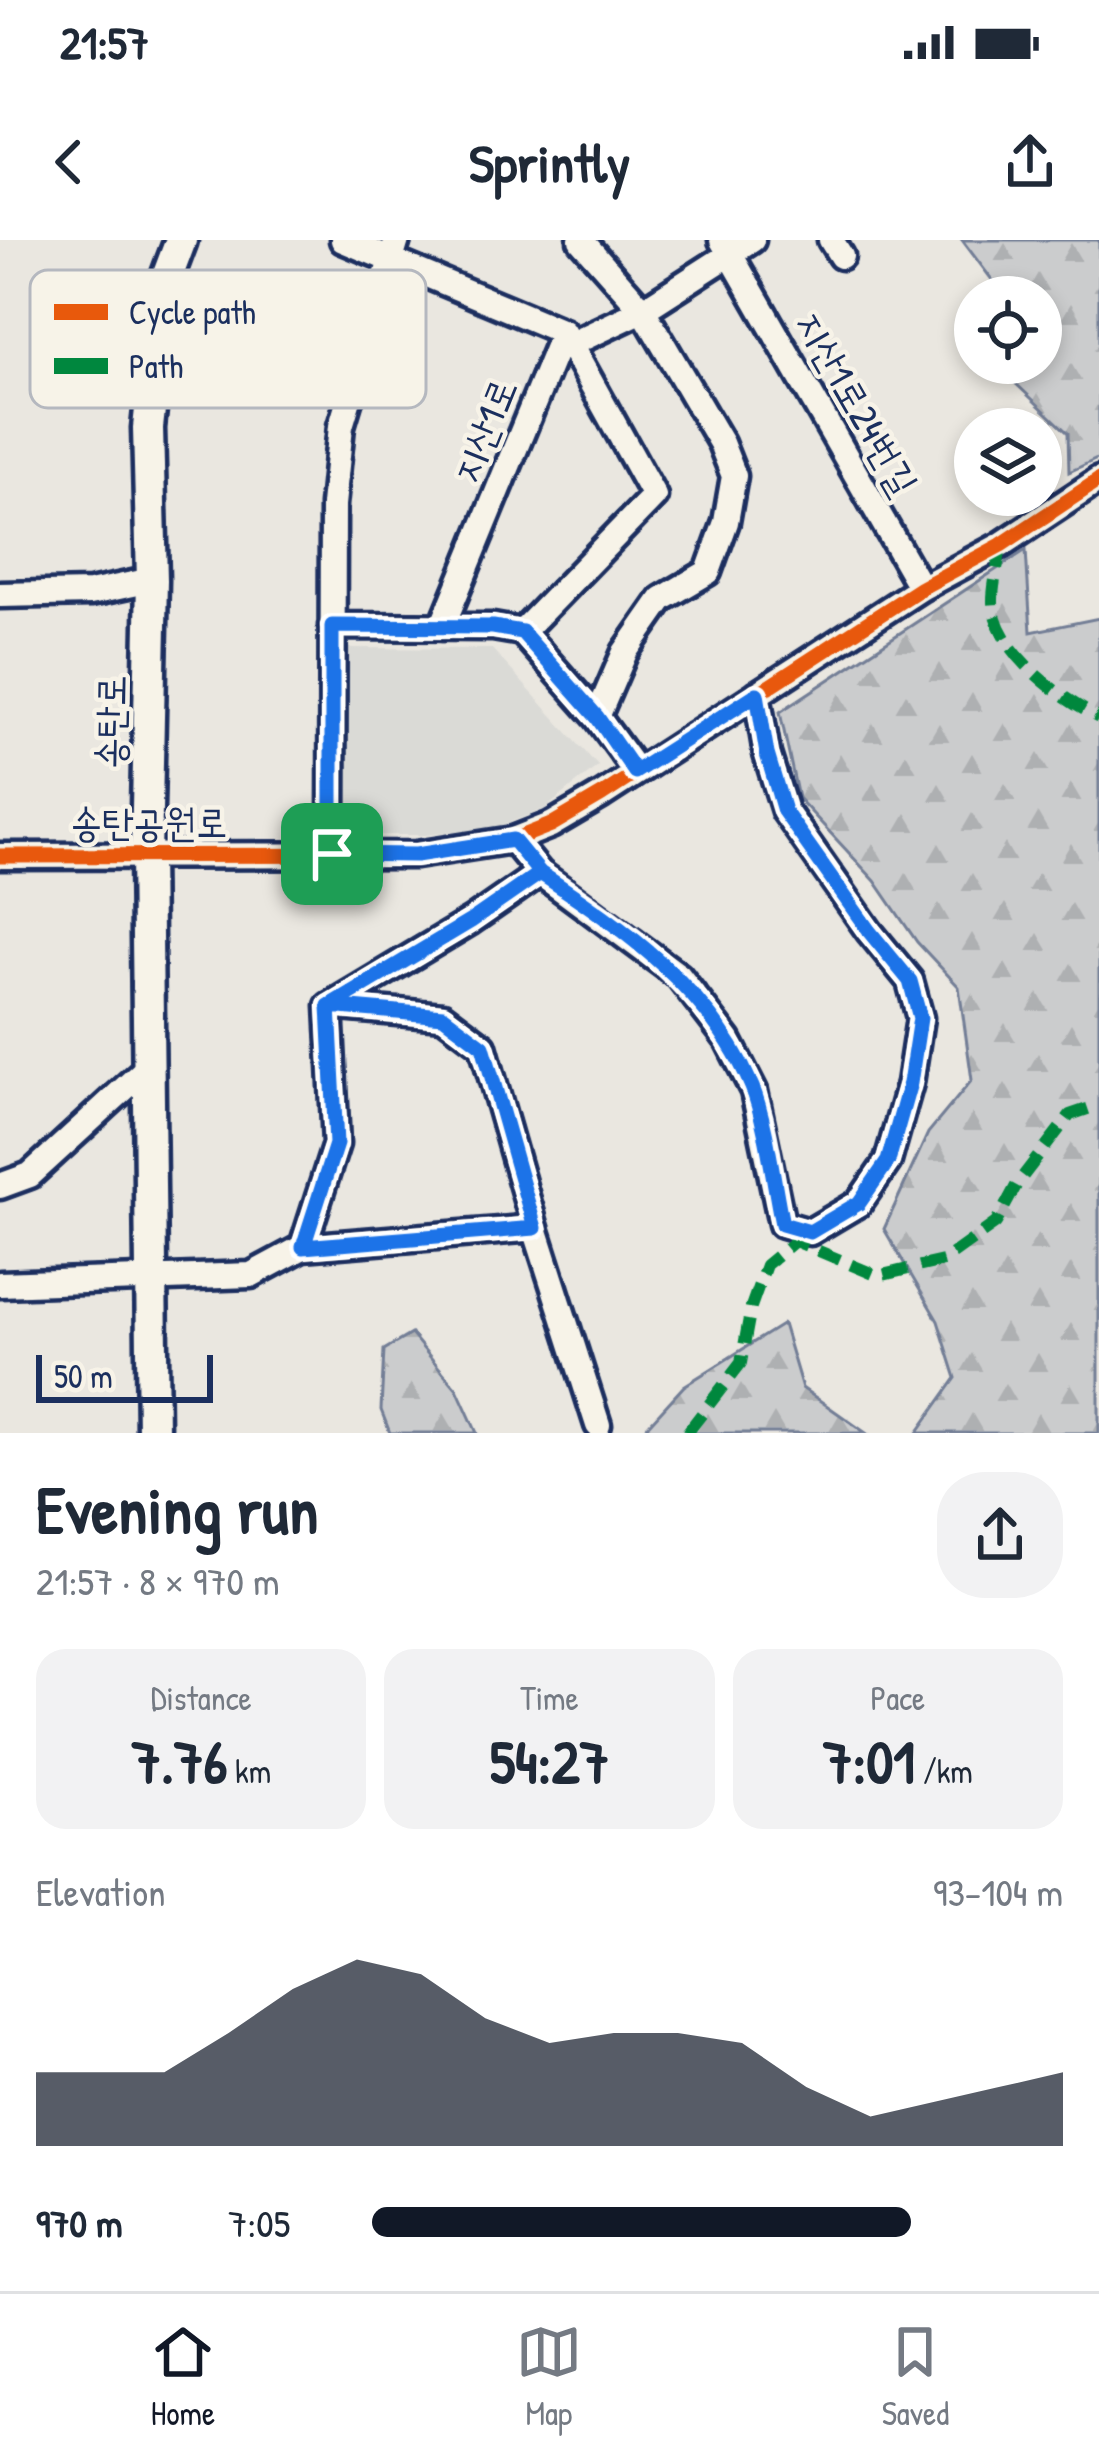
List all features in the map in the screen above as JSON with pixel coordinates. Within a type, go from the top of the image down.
[{"type":"main road","name":"송탄로","points":[[170,270],[181,240]]},
{"type":"main road","name":"송탄로","points":[[150,408],[146,854],[153,1433]]},
{"type":"street","points":[[343,240],[394,249],[566,339],[654,496],[522,632]]},
{"type":"street","points":[[581,240],[643,310],[721,443],[734,476],[726,522],[708,572],[662,599],[625,652],[597,717]]},
{"type":"street","name":"지산1로24번길","points":[[566,339],[643,310],[735,245],[921,588]]},
{"type":"street","name":"지산1로","points":[[442,627],[566,339]]},
{"type":"street","points":[[332,854],[333,505],[346,408]]},
{"type":"street","name":"송탄공원로","points":[[0,856],[416,855],[513,840],[551,825],[1099,480]]},
{"type":"street","points":[[0,595],[90,593],[152,580]]},
{"type":"street","points":[[332,626],[522,632],[597,717],[636,770]]},
{"type":"street","points":[[513,840],[540,873],[679,976],[728,1040],[754,1091],[782,1224],[810,1232],[859,1203],[888,1161],[910,1083],[920,1018],[910,981],[784,811],[767,754],[757,694]]},
{"type":"street","points":[[329,1006],[471,921],[540,873]]},
{"type":"street","points":[[329,1006],[443,1016],[483,1046],[598,1425]]},
{"type":"street","points":[[303,1247],[336,1144],[329,1006]]},
{"type":"street","points":[[0,1186],[30,1175],[149,1066]]},
{"type":"street","points":[[0,1284],[251,1275],[303,1247],[535,1228]]},
{"type":"shaded area","points":[[346,648],[492,649],[598,766],[545,809],[495,828],[426,835],[342,835]]},
{"type":"green space","points":[[962,240],[1099,240],[1099,458],[1069,472],[1062,408],[1042,408],[1016,384],[1062,384],[1062,276],[989,276]]},
{"type":"green space","points":[[1026,550],[1031,632],[1099,618],[1099,1433],[917,1433],[956,1378],[938,1321],[884,1229],[928,1133],[972,1080],[959,987],[917,942],[875,881],[798,798],[780,712]]},
{"type":"green space","points":[[783,1324],[802,1388],[866,1433],[641,1433],[684,1386]]},
{"type":"green space","points":[[411,1334],[457,1389],[477,1433],[390,1433],[381,1410],[384,1350]]},
{"type":"marked path","points":[[1001,545],[994,611],[1009,644],[1036,674],[1099,718]]},
{"type":"marked path","points":[[687,1433],[741,1363],[751,1307],[766,1265],[795,1241],[878,1276],[943,1261],[996,1223],[1017,1184],[1070,1115],[1099,1105]]},
{"type":"cycle path","points":[[0,856],[416,855],[513,840],[551,825],[602,795],[921,588],[1001,545],[1099,480]]},
{"type":"cycle path","points":[[513,840],[540,873],[679,976],[728,1040],[754,1091],[782,1224],[810,1232],[859,1203],[888,1161],[910,1083],[920,1018],[910,981],[785,811],[767,754],[757,694]]},
{"type":"route","points":[[332,854],[332,626],[493,627],[522,632],[597,717],[635,772],[757,694],[767,754],[784,811],[910,981],[920,1018],[910,1083],[888,1161],[859,1203],[810,1232],[782,1224],[754,1091],[728,1040],[679,976],[540,873],[471,921],[329,1006],[443,1016],[483,1046],[535,1228],[303,1247],[336,1144],[329,1006],[471,921],[540,873],[513,840],[416,855],[332,854]]}]
